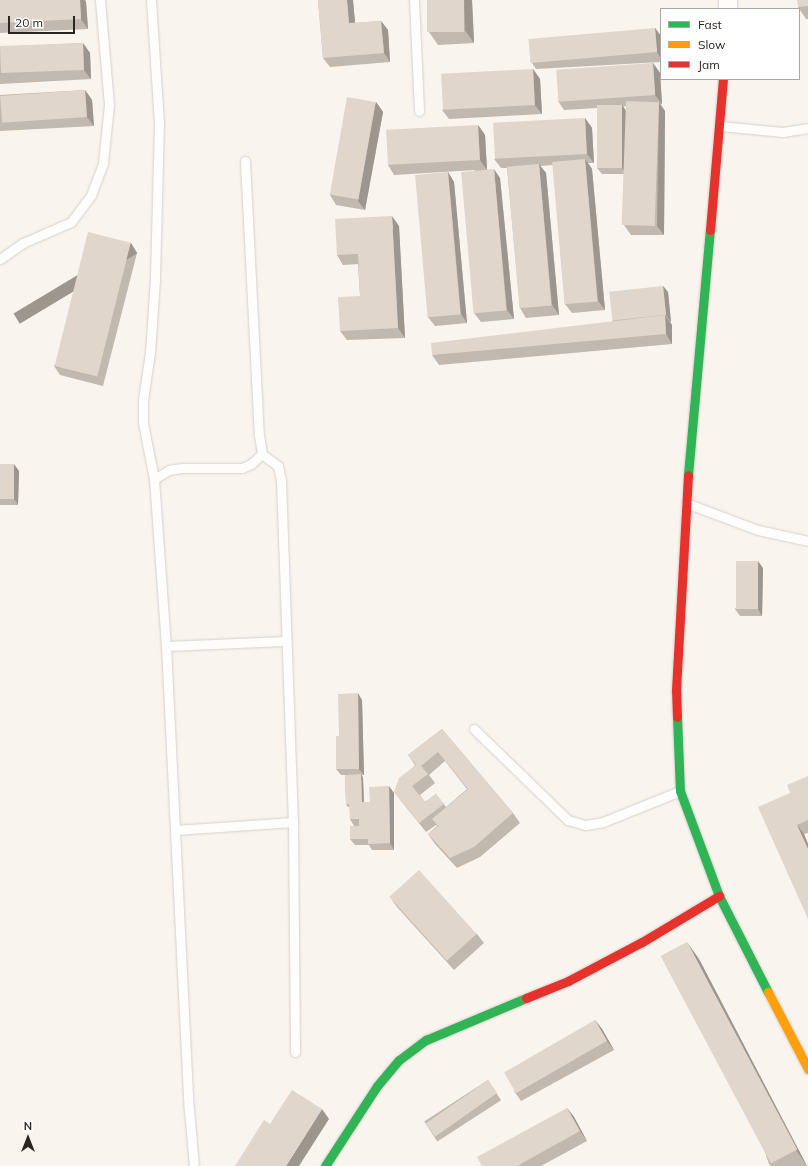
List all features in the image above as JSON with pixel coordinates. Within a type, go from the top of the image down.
[{"type":"street","points":[[723,80],[686,503],[676,690],[680,791],[719,896],[808,1069]]},
{"type":"street","points":[[325,1166],[377,1086],[399,1060],[426,1040],[568,981],[642,942],[719,896]]},
{"type":"lane","points":[[0,259],[23,243],[71,222],[94,188],[103,164],[109,105],[100,0]]},
{"type":"lane","points":[[151,0],[159,123],[155,279],[150,352],[143,400],[143,423],[154,479],[166,646],[189,1109],[194,1166]]},
{"type":"lane","points":[[414,0],[419,111]]},
{"type":"lane","points":[[720,126],[783,132],[808,128]]},
{"type":"lane","points":[[245,160],[262,454],[278,466],[281,480],[293,822],[295,1052]]},
{"type":"lane","points":[[154,479],[169,470],[182,468],[242,468],[251,464],[262,454]]},
{"type":"lane","points":[[686,503],[758,530],[808,541]]},
{"type":"lane","points":[[166,646],[286,642]]},
{"type":"lane","points":[[474,729],[568,820],[585,825],[603,822],[680,791]]},
{"type":"lane","points":[[176,830],[293,822]]},
{"type":"building","points":[[0,0],[80,0],[81,19],[0,23]]},
{"type":"building","points":[[318,0],[347,0],[349,23],[381,21],[384,53],[323,58]]},
{"type":"building","points":[[427,0],[464,0],[464,32],[427,32]]},
{"type":"building","points":[[797,0],[808,0],[808,6],[798,7]]},
{"type":"building","points":[[655,28],[657,52],[531,63],[528,39]]},
{"type":"building","points":[[83,43],[84,70],[1,73],[0,46]]},
{"type":"building","points":[[653,63],[655,95],[558,102],[556,70]]},
{"type":"building","points":[[533,69],[535,105],[443,110],[441,74]]},
{"type":"building","points":[[85,90],[87,117],[2,123],[0,96]]},
{"type":"building","points":[[347,97],[376,102],[358,200],[330,194]]},
{"type":"building","points":[[626,101],[659,102],[655,226],[622,225]]},
{"type":"building","points":[[597,105],[622,105],[622,168],[597,168]]},
{"type":"building","points":[[585,118],[587,154],[495,159],[493,123]]},
{"type":"building","points":[[478,125],[480,160],[388,165],[386,130]]},
{"type":"building","points":[[585,159],[597,301],[565,304],[552,162]]},
{"type":"building","points":[[539,164],[551,305],[519,308],[507,167]]},
{"type":"building","points":[[494,169],[506,310],[474,313],[461,172]]},
{"type":"building","points":[[448,172],[460,314],[428,317],[415,175]]},
{"type":"building","points":[[392,216],[398,328],[340,331],[338,297],[360,296],[358,254],[337,255],[335,219]]},
{"type":"building","points":[[88,232],[131,243],[97,377],[55,366]]},
{"type":"building","points":[[663,286],[666,315],[612,320],[609,292]]},
{"type":"building","points":[[665,315],[666,334],[432,355],[431,343]]},
{"type":"building","points":[[0,464],[14,464],[14,499],[0,499]]},
{"type":"building","points":[[736,561],[758,561],[758,609],[736,609]]},
{"type":"building","points":[[358,693],[359,769],[336,769],[336,736],[339,736],[338,694]]},
{"type":"building","points":[[442,729],[513,813],[474,847],[450,858],[428,834],[438,826],[432,819],[468,789],[438,752],[421,766],[428,774],[412,786],[425,802],[436,794],[444,804],[419,823],[394,792],[399,778],[416,765],[408,755]]},
{"type":"building","points":[[361,774],[362,802],[349,802],[349,804],[346,804],[345,775]]},
{"type":"building","points":[[808,776],[808,820],[797,825],[808,849],[808,919],[758,807],[790,793],[787,785]]},
{"type":"building","points":[[389,786],[390,843],[368,844],[368,839],[350,839],[350,826],[359,826],[359,819],[350,819],[349,802],[370,802],[369,787]]},
{"type":"building","points":[[419,870],[477,934],[447,961],[389,897]]},
{"type":"building","points":[[687,942],[797,1149],[771,1164],[661,956]]},
{"type":"building","points":[[595,1020],[607,1041],[516,1093],[504,1072]]},
{"type":"building","points":[[488,1080],[497,1093],[435,1137],[426,1124]]},
{"type":"building","points":[[292,1090],[322,1109],[286,1166],[235,1166],[264,1120],[270,1124]]},
{"type":"building","points":[[567,1108],[580,1131],[517,1166],[482,1166],[477,1157]]},
{"type":"traffic: fast","points":[[688,475],[710,230]]},
{"type":"traffic: fast","points":[[677,717],[680,791],[719,896],[768,992]]},
{"type":"traffic: fast","points":[[325,1166],[377,1086],[399,1060],[426,1040],[526,998]]},
{"type":"traffic: slow","points":[[768,992],[808,1069]]},
{"type":"traffic: jam","points":[[710,230],[723,80]]},
{"type":"traffic: jam","points":[[677,717],[676,690],[688,475]]},
{"type":"traffic: jam","points":[[526,998],[568,981],[642,942],[719,896]]}]
